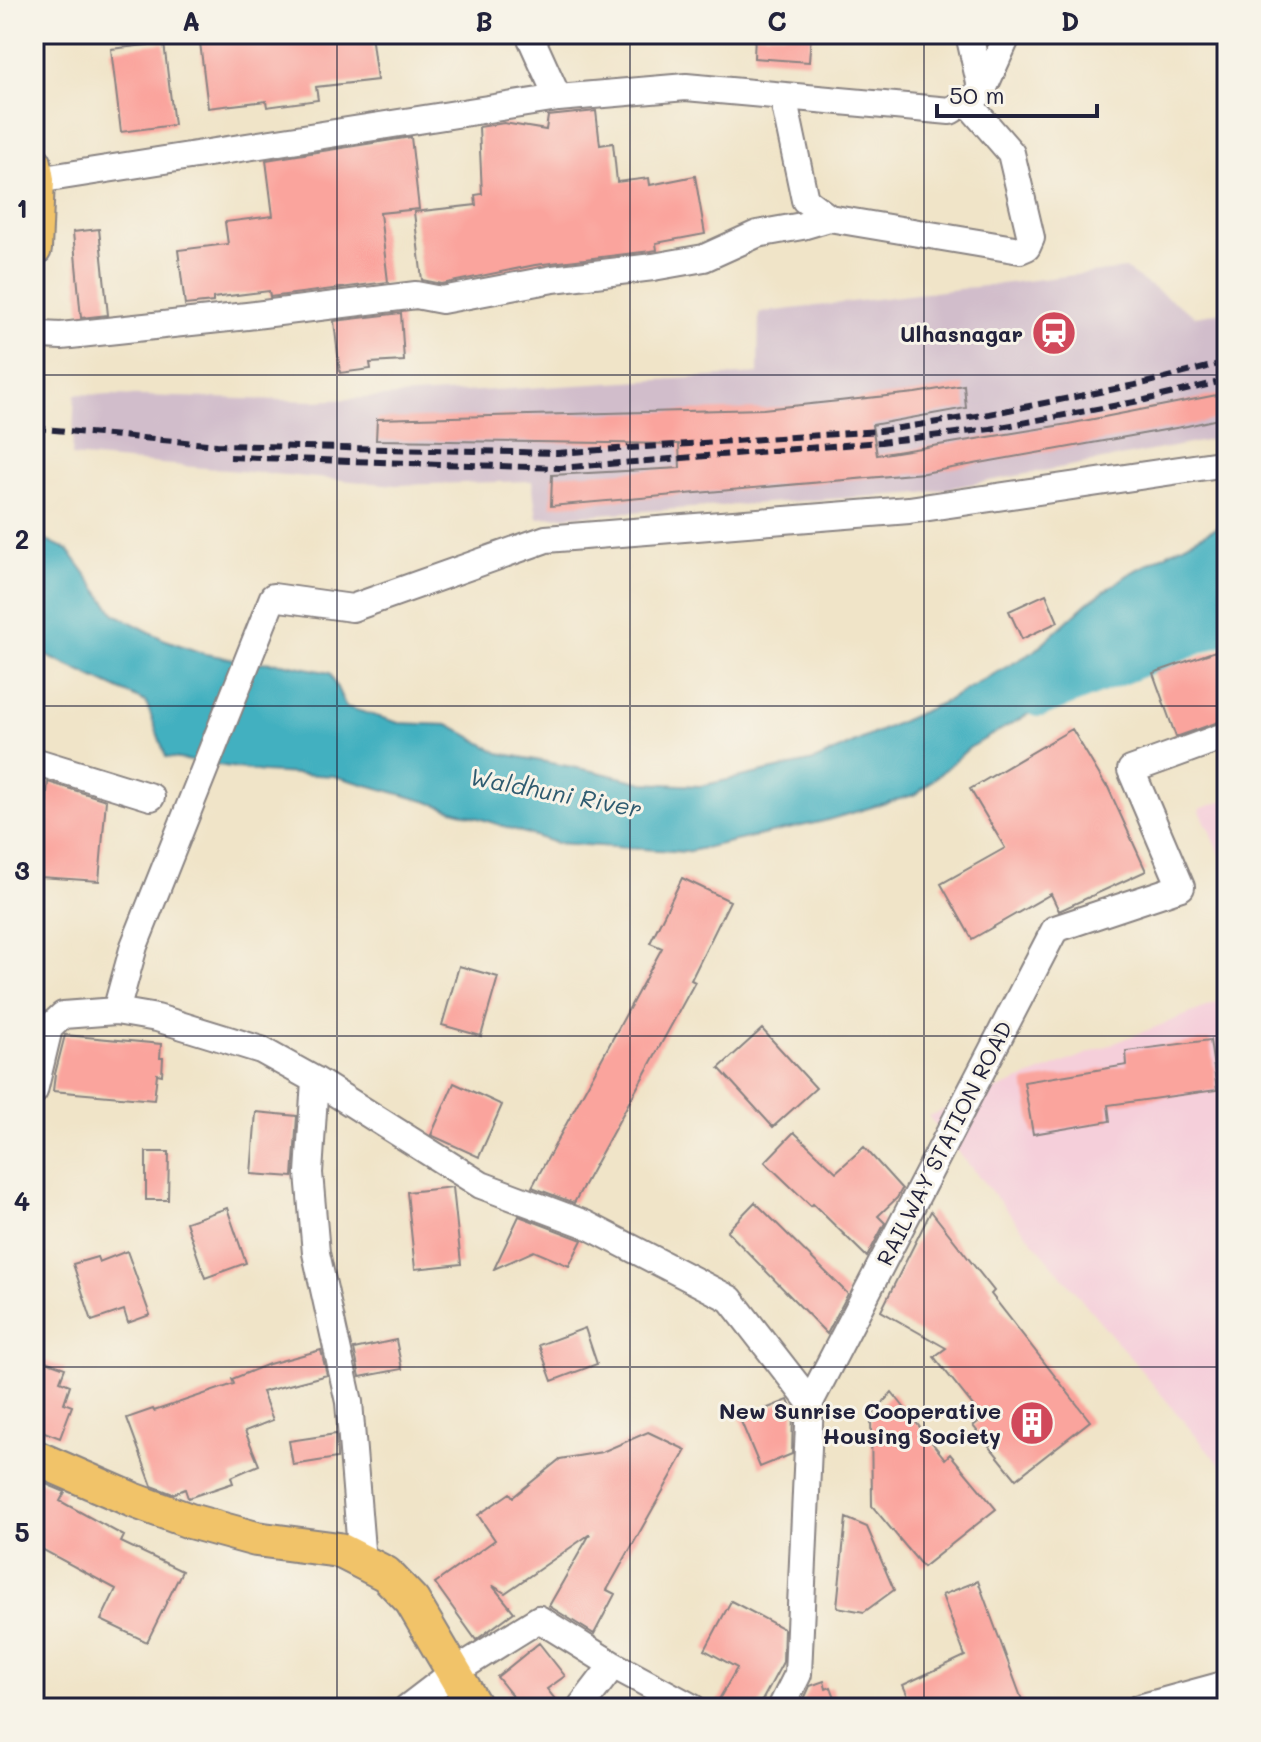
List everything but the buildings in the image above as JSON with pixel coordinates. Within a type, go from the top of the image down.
[{"type":"main road","points":[[34,249],[36,172]]},
{"type":"main road","points":[[34,1457],[190,1521],[256,1539],[339,1550],[386,1574],[412,1601],[475,1708]]},
{"type":"street","points":[[529,34],[558,98]]},
{"type":"street","points":[[34,332],[41,335],[77,335],[416,295],[442,300],[553,279],[704,258],[757,234],[829,218],[1020,250],[1027,247],[1031,238],[1011,153],[974,97],[969,34]]},
{"type":"street","points":[[36,172],[558,98],[686,87],[950,111],[974,97],[1008,34]]},
{"type":"street","points":[[783,96],[805,200],[829,218]]},
{"type":"street","points":[[116,1011],[134,946],[273,597],[352,608],[546,539],[909,510],[1227,463]]},
{"type":"street","name":"RAILWAY STATION ROAD","points":[[781,1708],[798,1674],[810,1402],[1055,929],[1181,887],[1131,770],[1227,735]]},
{"type":"street","points":[[34,761],[151,797]]},
{"type":"street","points":[[34,1091],[49,1028],[63,1015],[116,1011],[157,1018],[261,1050],[315,1080],[481,1185],[585,1224],[730,1299],[810,1402]]},
{"type":"street","points":[[315,1080],[309,1173],[316,1253],[349,1402],[362,1562]]},
{"type":"street","points":[[407,1708],[454,1672],[539,1619],[613,1665],[693,1708]]},
{"type":"street","points":[[580,1708],[613,1665]]},
{"type":"street","points":[[1139,1708],[1219,1693]]},
{"type":"shaded area","points":[[1125,269],[1195,316],[1227,311],[1227,437],[923,493],[537,518],[532,481],[396,485],[72,456],[75,394],[314,401],[758,374],[759,313]]},
{"type":"shaded area","points":[[1227,800],[1227,868],[1199,809]]},
{"type":"shaded area","points":[[1227,999],[1227,1473],[928,1116]]},
{"type":"water","points":[[1227,522],[1227,611],[1175,625],[969,748],[917,794],[824,821],[686,852],[556,843],[334,776],[263,772],[166,757],[146,702],[34,650],[34,534],[68,550],[115,614],[163,639],[205,654],[251,662],[282,663],[330,673],[346,707],[399,723],[450,725],[499,753],[644,783],[700,786],[814,761],[946,701],[1033,652],[1087,603],[1132,572]]},
{"type":"waterway","name":"Waldhuni River","points":[[1039,698],[1227,623]]},
{"type":"railway","points":[[34,428],[217,445],[557,453],[880,431],[989,414],[1145,383],[1227,362]]},
{"type":"railway","points":[[230,457],[559,468],[881,442],[990,429],[1145,400],[1227,380]]},
{"type":"place","name":"Ulhasnagar","points":[[1054,333]]},
{"type":"place","name":"New Sunrise Cooperative Housing Society","points":[[1032,1423]]}]
